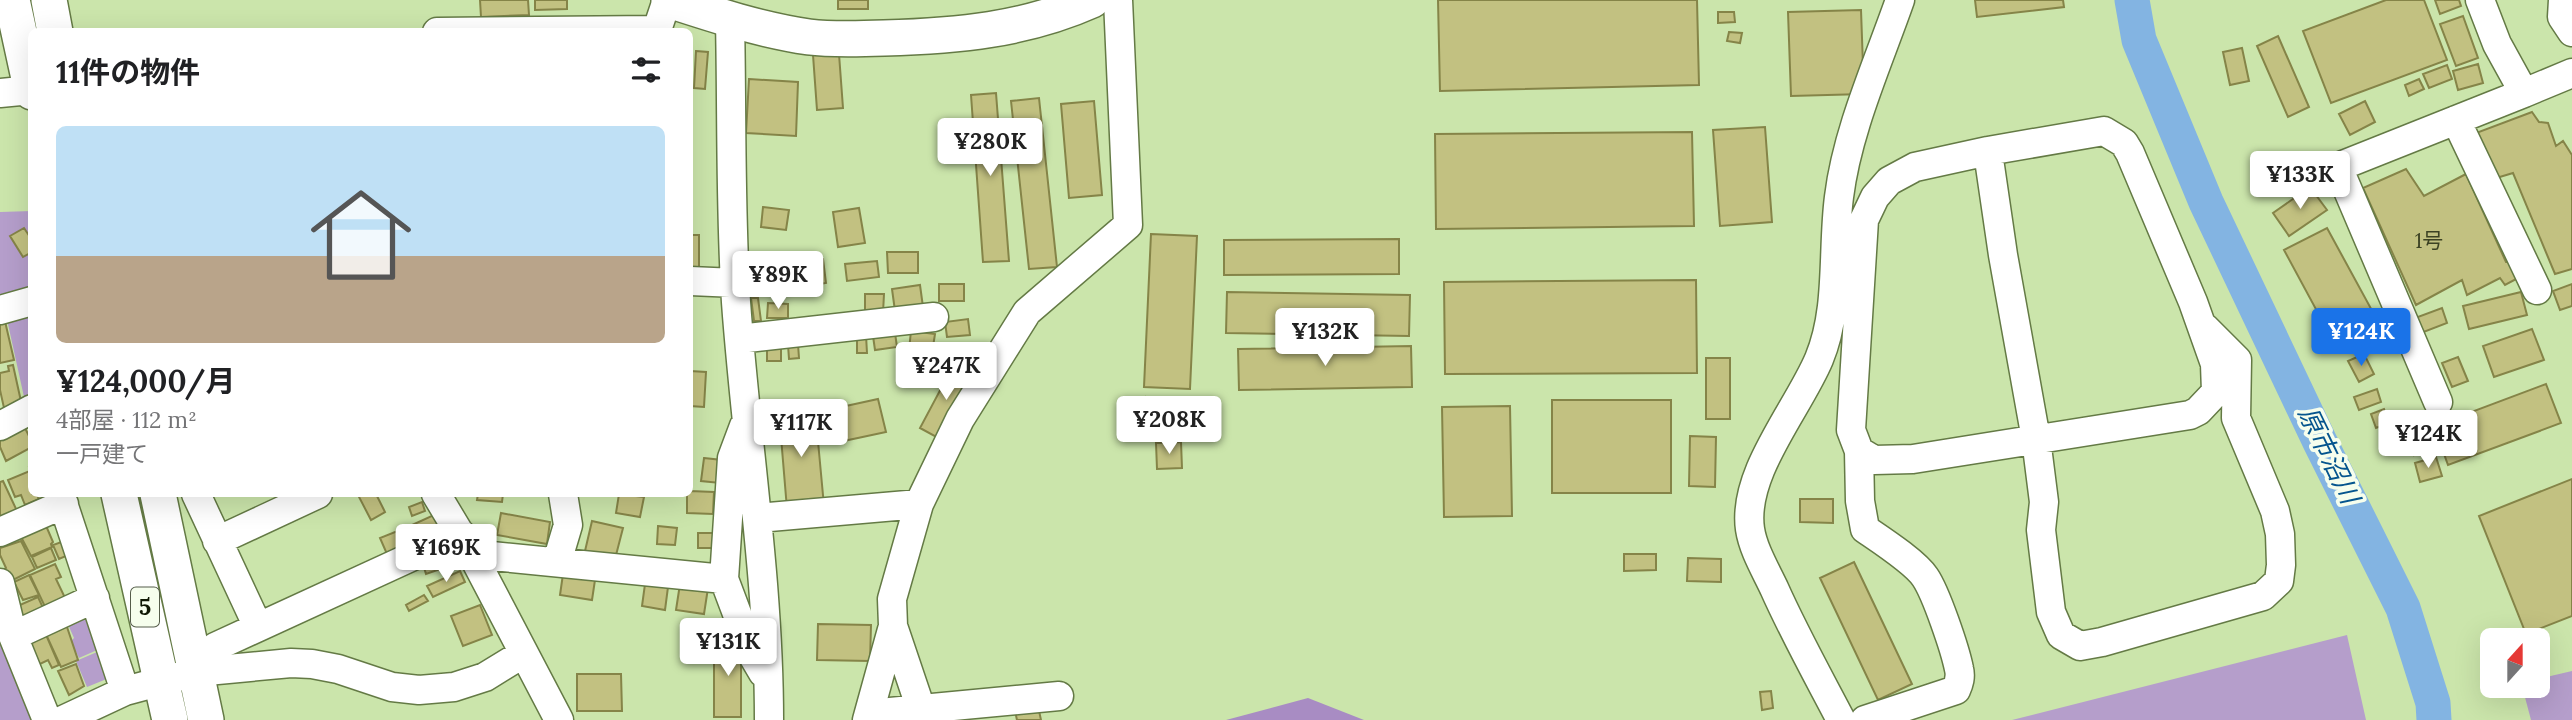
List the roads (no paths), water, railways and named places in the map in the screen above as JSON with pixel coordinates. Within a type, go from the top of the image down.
[{"type":"main road","points":[[12,0],[28,77]]},
{"type":"main road","points":[[49,0],[54,28]]},
{"type":"main road","points":[[668,0],[730,10],[812,37],[912,37],[1023,25],[1093,0]]},
{"type":"main road","name":"5","points":[[120,497],[170,720]]},
{"type":"main road","name":"5","points":[[159,497],[205,659],[206,720]]},
{"type":"street","points":[[658,28],[668,0]]},
{"type":"street","points":[[921,709],[893,626],[892,599],[919,504],[960,419],[1027,312],[1128,225],[1118,0]]},
{"type":"street","points":[[1840,720],[1754,546],[1749,509],[1762,467],[1823,347],[1831,313],[1839,196],[1848,153],[1900,0]]},
{"type":"street","points":[[2480,0],[2497,44],[2524,93]]},
{"type":"street","points":[[2563,0],[2562,16],[2572,32]]},
{"type":"street","points":[[730,10],[739,339],[758,518],[769,720]]},
{"type":"street","points":[[2438,402],[2338,167],[2572,73]]},
{"type":"street","points":[[0,93],[28,91]]},
{"type":"street","points":[[2456,120],[2537,290]]},
{"type":"street","points":[[1859,451],[1874,460],[1913,459],[2133,425],[2190,415],[2198,411],[2216,392],[2215,364],[2201,324],[2124,143],[2104,131],[1987,151],[1914,167],[1889,181],[1875,197],[1864,220],[1851,430],[1859,451],[1860,501],[1866,529],[1925,576],[1960,671],[1956,690],[1865,720]]},
{"type":"street","points":[[1990,166],[2036,439],[2044,502],[2041,530],[2051,612],[2061,635],[2080,646],[2263,596],[2279,581],[2280,534],[2274,511],[2236,418],[2237,360],[2201,324]]},
{"type":"street","points":[[693,281],[736,283]]},
{"type":"street","points":[[0,310],[28,302]]},
{"type":"street","points":[[739,339],[934,317]]},
{"type":"street","points":[[0,424],[28,411]]},
{"type":"street","points":[[747,420],[732,458],[724,579],[753,656],[769,684]]},
{"type":"street","points":[[197,497],[258,627]]},
{"type":"street","points":[[217,541],[312,497]]},
{"type":"street","points":[[438,497],[466,544],[559,720]]},
{"type":"street","points":[[557,562],[568,525],[564,497]]},
{"type":"street","points":[[0,532],[62,499],[125,691]]},
{"type":"street","points":[[758,518],[919,504]]},
{"type":"street","points":[[63,720],[125,691],[161,680],[205,659],[258,627],[466,544],[557,562],[724,579]]},
{"type":"street","points":[[0,583],[13,636],[47,720]]},
{"type":"street","points":[[13,636],[94,598]]},
{"type":"street","points":[[893,626],[868,717],[921,709],[976,712],[1056,704]]},
{"type":"street","points":[[205,659],[302,663],[338,669],[393,687],[419,690],[454,687],[485,677],[524,653]]},
{"type":"waterway","name":"原市沼川","points":[[2132,0],[2139,40],[2206,202],[2320,442],[2403,608],[2433,703],[2434,720]]}]
